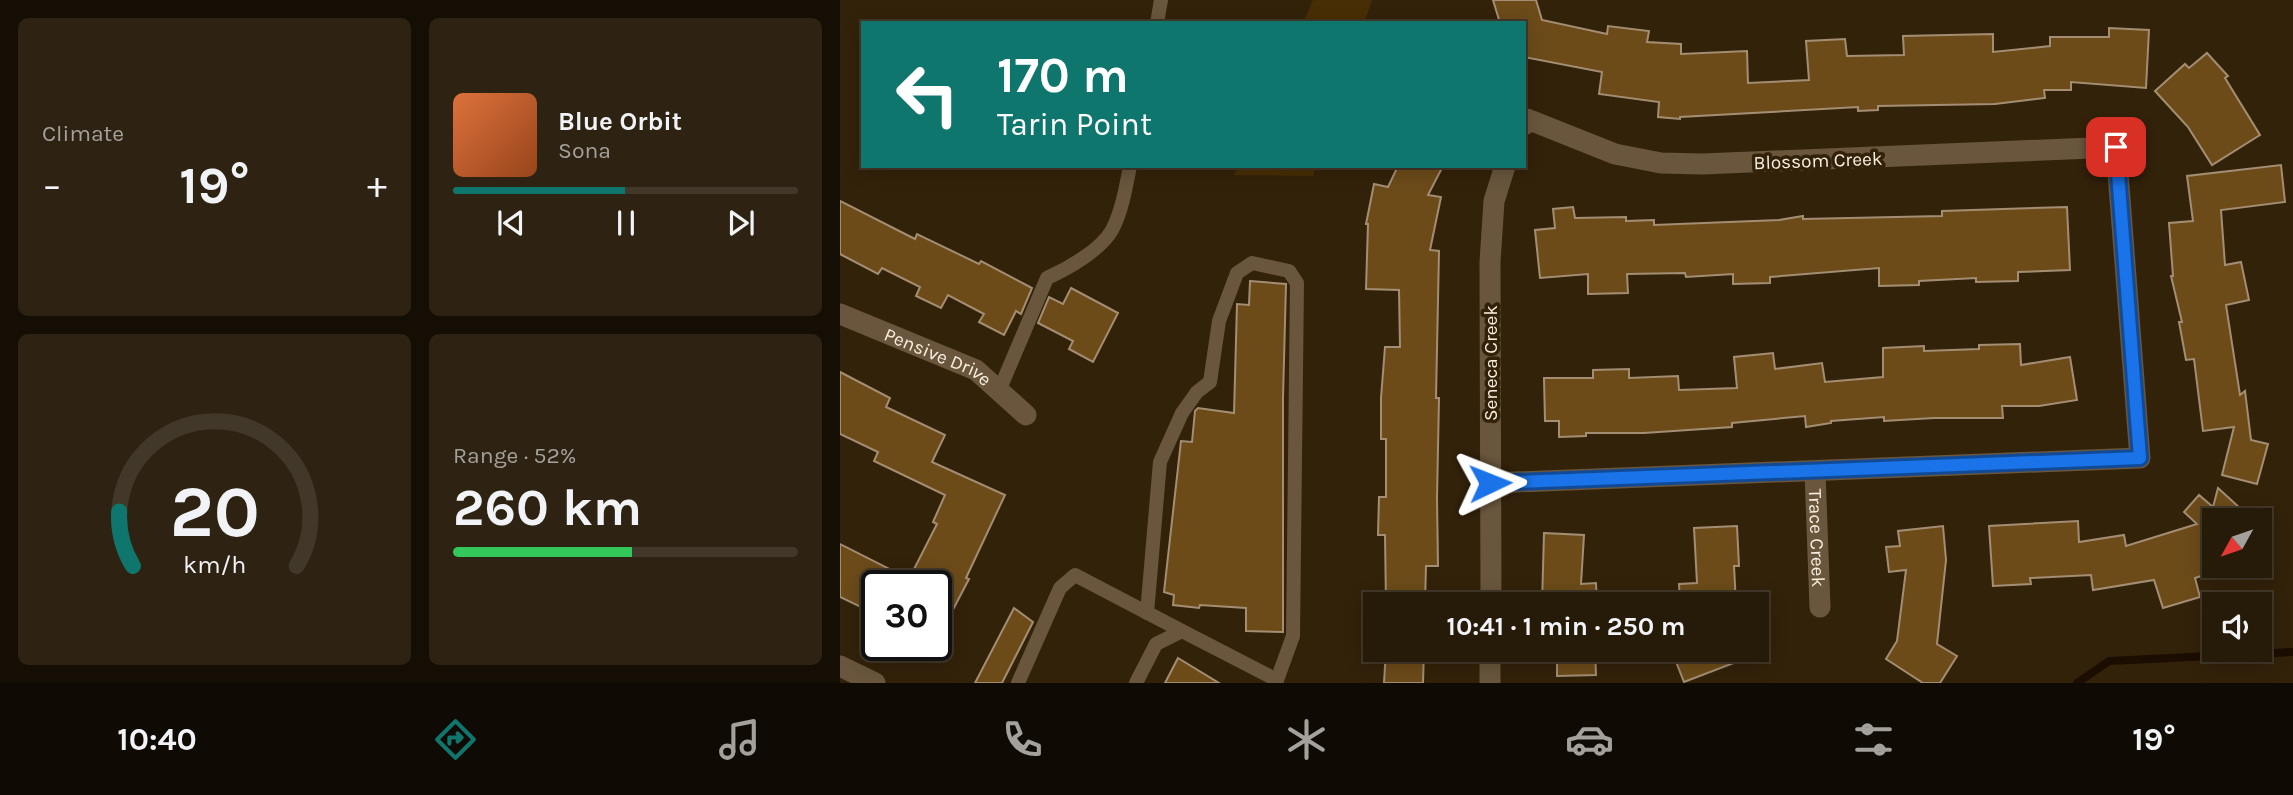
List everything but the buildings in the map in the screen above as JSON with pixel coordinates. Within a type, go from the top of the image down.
[{"type":"street","name":"Blossom Creek","points":[[1526,122],[1615,154],[1661,163],[1703,164],[2116,147],[2140,458],[1815,472]]},
{"type":"street","name":"Seneca Creek","points":[[1490,592],[1490,262],[1494,201],[1504,168]]},
{"type":"street","name":"Pensive Drive","points":[[840,314],[976,370],[1026,415]]},
{"type":"street","points":[[1490,483],[1815,472]]},
{"type":"street","name":"Trace Creek","points":[[1815,472],[1820,607]]},
{"type":"street","points":[[1490,662],[1490,683]]},
{"type":"street","points":[[840,666],[875,683]]},
{"type":"lane","points":[[1157,21],[1161,0]]},
{"type":"lane","points":[[999,391],[1046,278],[1075,265],[1111,231],[1126,192],[1130,168]]},
{"type":"lane","points":[[1017,683],[1060,588],[1075,575],[1276,682],[1293,636],[1297,283],[1289,271],[1252,263],[1237,273],[1219,321],[1210,382],[1197,392],[1182,413],[1160,462],[1147,613]]},
{"type":"lane","points":[[1136,683],[1156,644],[1182,631]]},
{"type":"shaded area","points":[[1313,0],[1372,0],[1365,21],[1304,21]]},
{"type":"shaded area","points":[[1237,168],[1315,168],[1313,176],[1234,175]]},
{"type":"waterway","points":[[2077,683],[2109,661],[2293,652]]},
{"type":"route","points":[[1490,483],[2140,458],[2116,147]]}]
